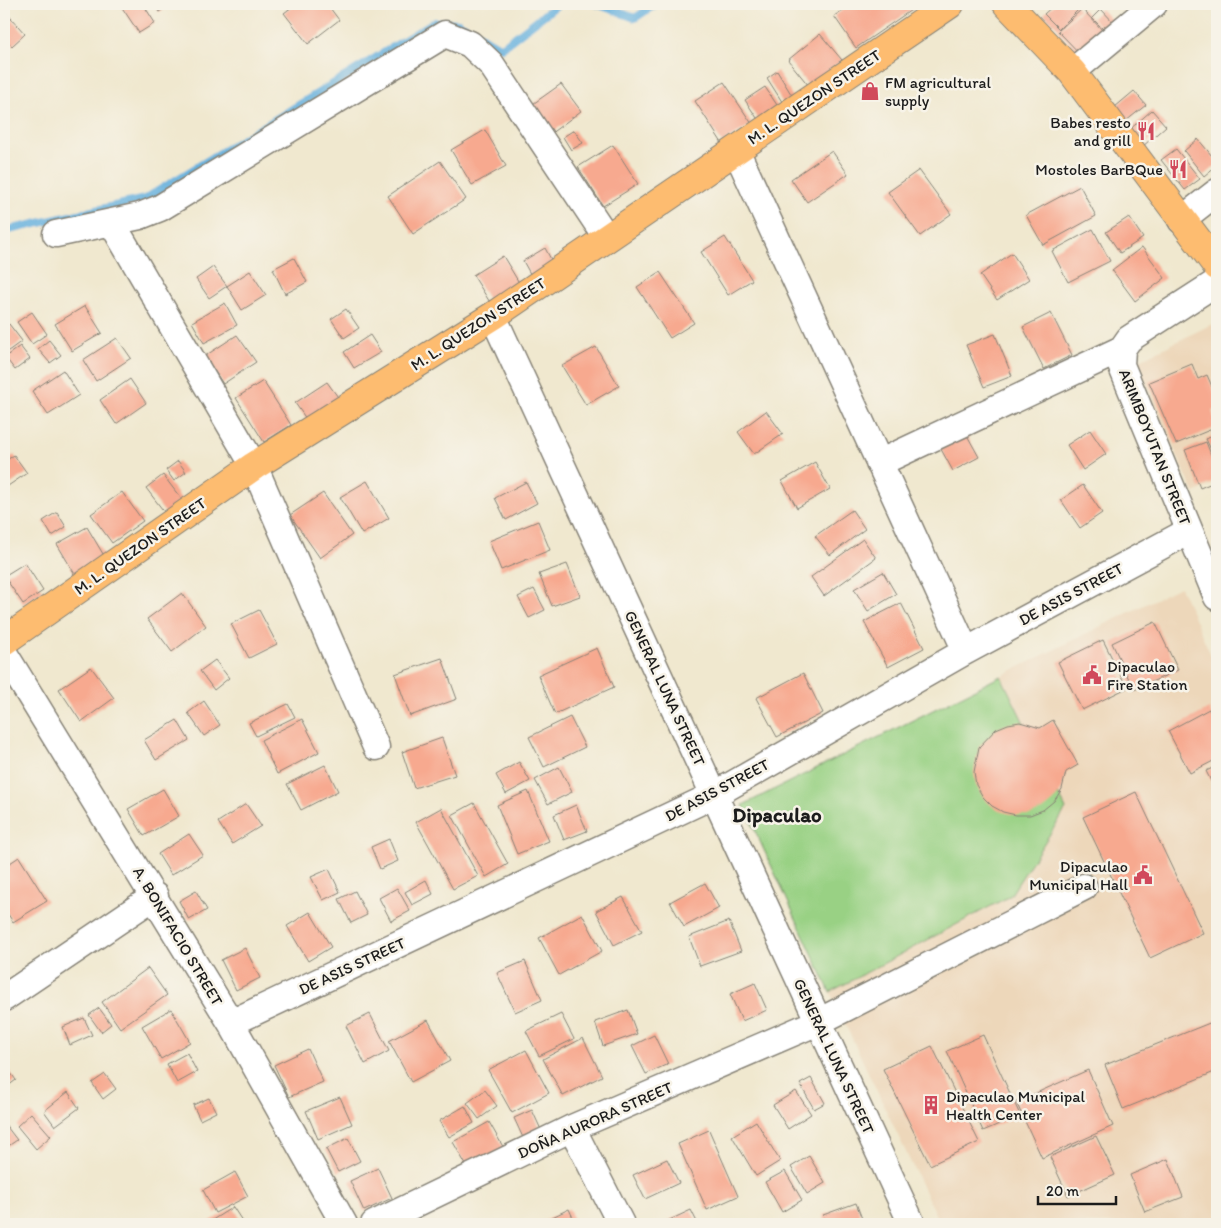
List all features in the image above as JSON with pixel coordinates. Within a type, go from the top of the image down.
[{"type":"main road","name":"M. L. QUEZON STREET","points":[[4,641],[254,466],[492,316],[950,4]]},
{"type":"main road","points":[[1006,4],[1072,72],[1217,266]]},
{"type":"street","points":[[1072,72],[1154,4]]},
{"type":"street","points":[[56,234],[112,222],[160,208],[445,34],[470,44],[491,64],[607,238]]},
{"type":"street","points":[[736,150],[966,651]]},
{"type":"street","points":[[1182,220],[1217,192]]},
{"type":"street","points":[[112,222],[254,466],[376,747]]},
{"type":"street","name":"ARIMBOYUTAN STREET","points":[[1217,282],[1140,330],[1129,339],[1122,349],[1121,365],[1217,597]]},
{"type":"street","name":"GENERAL LUNA STREET","points":[[492,316],[912,1224]]},
{"type":"street","points":[[879,463],[1122,349]]},
{"type":"street","name":"DE ASIS STREET","points":[[231,1023],[714,795],[966,651],[1189,531]]},
{"type":"street","name":"A. BONIFACIO STREET","points":[[4,653],[155,896],[231,1023],[344,1224]]},
{"type":"street","name":"DOÑA AURORA STREET","points":[[374,1224],[572,1128],[818,1022],[1084,887]]},
{"type":"street","points":[[4,998],[155,896]]},
{"type":"street","points":[[572,1128],[621,1224]]},
{"type":"shaded area","points":[[1212,324],[1217,330],[1217,483],[1194,493],[1136,362]]},
{"type":"shaded area","points":[[1180,587],[1217,668],[1217,1224],[940,1224],[830,992],[1010,896],[1066,809],[1001,676]]},
{"type":"green space","points":[[1001,676],[1066,809],[1010,896],[830,992],[743,805]]},
{"type":"building","points":[[124,4],[143,4],[155,23],[139,33],[121,6]]},
{"type":"building","points":[[153,4],[170,4],[159,12]]},
{"type":"building","points":[[296,4],[327,4],[339,20],[308,44],[284,13]]},
{"type":"building","points":[[852,4],[916,4],[917,6],[856,48],[834,16]]},
{"type":"building","points":[[1055,4],[1074,4],[1079,9],[1059,29],[1044,14]]},
{"type":"building","points":[[1082,9],[1109,37],[1086,60],[1058,31]]},
{"type":"building","points":[[1101,9],[1115,24],[1106,32],[1092,18]]},
{"type":"building","points":[[4,10],[25,34],[12,46],[4,37]]},
{"type":"building","points":[[820,34],[842,60],[809,86],[788,60]]},
{"type":"building","points":[[777,71],[796,102],[786,108],[767,78]]},
{"type":"building","points":[[724,82],[752,124],[722,143],[695,101]]},
{"type":"building","points":[[561,84],[581,111],[550,134],[530,106]]},
{"type":"building","points":[[765,87],[783,114],[763,127],[745,100]]},
{"type":"building","points":[[1134,91],[1146,105],[1126,121],[1115,107]]},
{"type":"building","points":[[1152,110],[1166,126],[1142,147],[1128,131]]},
{"type":"building","points":[[485,130],[506,166],[472,185],[451,150]]},
{"type":"building","points":[[574,130],[583,143],[571,150],[563,137]]},
{"type":"building","points":[[1198,139],[1217,162],[1217,165],[1204,176],[1184,151]]},
{"type":"building","points":[[613,145],[638,184],[603,206],[578,167]]},
{"type":"building","points":[[1176,149],[1200,179],[1185,190],[1161,160]]},
{"type":"building","points":[[832,151],[848,174],[807,202],[791,179]]},
{"type":"building","points":[[440,161],[466,199],[413,234],[388,196]]},
{"type":"building","points":[[919,170],[951,214],[920,236],[888,192]]},
{"type":"building","points":[[1080,186],[1096,216],[1043,245],[1026,215]]},
{"type":"building","points":[[1129,217],[1143,238],[1120,253],[1106,232]]},
{"type":"building","points":[[1093,229],[1110,261],[1068,282],[1052,251]]},
{"type":"building","points":[[725,237],[752,280],[728,295],[701,252]]},
{"type":"building","points":[[1142,247],[1165,278],[1135,301],[1112,270]]},
{"type":"building","points":[[545,248],[555,267],[533,279],[523,261]]},
{"type":"building","points":[[1012,253],[1029,279],[997,300],[980,275]]},
{"type":"building","points":[[503,256],[521,286],[491,304],[473,275]]},
{"type":"building","points":[[294,258],[307,282],[285,294],[273,269]]},
{"type":"building","points":[[213,267],[227,286],[209,298],[196,279]]},
{"type":"building","points":[[250,271],[266,295],[242,310],[227,286]]},
{"type":"building","points":[[660,272],[694,323],[670,338],[637,287]]},
{"type":"building","points":[[225,303],[237,325],[204,343],[192,322]]},
{"type":"building","points":[[85,306],[102,333],[72,351],[55,324]]},
{"type":"building","points":[[346,309],[359,328],[344,338],[331,319]]},
{"type":"building","points":[[32,312],[47,334],[32,344],[17,322]]},
{"type":"building","points":[[1051,313],[1072,355],[1044,369],[1023,327]]},
{"type":"building","points":[[9,324],[22,341],[4,354],[4,327]]},
{"type":"building","points":[[995,334],[1012,376],[984,387],[966,345]]},
{"type":"building","points":[[237,335],[256,362],[223,384],[205,356]]},
{"type":"building","points":[[370,335],[381,352],[354,368],[344,352]]},
{"type":"building","points":[[117,338],[131,358],[96,381],[83,360]]},
{"type":"building","points":[[49,340],[61,355],[50,363],[38,349]]},
{"type":"building","points":[[20,346],[30,359],[15,370],[5,357]]},
{"type":"building","points":[[596,347],[619,386],[586,405],[562,366]]},
{"type":"building","points":[[1192,364],[1198,379],[1207,375],[1217,398],[1217,409],[1212,411],[1217,427],[1176,444],[1149,382]]},
{"type":"building","points":[[63,370],[79,395],[48,415],[32,391]]},
{"type":"building","points":[[130,379],[146,403],[116,424],[100,400]]},
{"type":"building","points":[[263,381],[291,425],[264,442],[236,398]]},
{"type":"building","points":[[327,382],[343,404],[311,426],[295,403]]},
{"type":"building","points":[[766,411],[783,434],[754,454],[738,432]]},
{"type":"building","points":[[963,428],[979,457],[953,471],[937,442]]},
{"type":"building","points":[[1090,430],[1106,454],[1083,470],[1067,445]]},
{"type":"building","points":[[1217,434],[1217,462],[1206,439]]},
{"type":"building","points":[[1206,442],[1217,470],[1217,481],[1200,488],[1185,450]]},
{"type":"building","points":[[14,455],[27,473],[5,488],[4,462]]},
{"type":"building","points":[[178,461],[186,472],[174,481],[166,470]]},
{"type":"building","points":[[815,462],[830,489],[797,508],[782,481]]},
{"type":"building","points":[[163,475],[186,505],[169,518],[146,488]]},
{"type":"building","points":[[367,481],[389,518],[362,534],[340,497]]},
{"type":"building","points":[[526,482],[537,503],[506,520],[495,498]]},
{"type":"building","points":[[1083,485],[1102,513],[1080,528],[1061,500]]},
{"type":"building","points":[[122,492],[143,521],[112,543],[91,514]]},
{"type":"building","points":[[323,493],[352,535],[320,558],[290,515]]},
{"type":"building","points":[[852,510],[865,529],[830,555],[815,536]]},
{"type":"building","points":[[57,512],[66,527],[52,536],[43,521]]},
{"type":"building","points":[[538,521],[550,550],[501,570],[489,541]]},
{"type":"building","points":[[87,527],[106,559],[76,576],[57,544]]},
{"type":"building","points":[[863,539],[876,558],[824,596],[811,577]]},
{"type":"building","points":[[25,563],[43,591],[23,604],[4,576]]},
{"type":"building","points":[[567,564],[580,596],[552,606],[539,574]]},
{"type":"building","points":[[883,572],[896,594],[868,611],[854,589]]},
{"type":"building","points":[[534,589],[545,610],[529,618],[518,597]]},
{"type":"building","points":[[182,593],[206,626],[172,652],[147,619]]},
{"type":"building","points":[[901,603],[924,648],[888,667],[864,622]]},
{"type":"building","points":[[259,610],[277,644],[249,658],[231,624]]},
{"type":"building","points":[[1155,622],[1178,670],[1134,690],[1112,643]]},
{"type":"building","name":"Dipaculao Fire Station","points":[[1103,640],[1127,688],[1082,710],[1058,662]]},
{"type":"building","points":[[597,648],[614,687],[555,714],[538,675]]},
{"type":"building","points":[[442,658],[457,699],[410,716],[395,674]]},
{"type":"building","points":[[215,660],[229,678],[214,690],[200,671]]},
{"type":"building","points":[[91,667],[114,698],[81,722],[59,689]]},
{"type":"building","points":[[803,673],[823,713],[777,737],[756,698]]},
{"type":"building","points":[[204,701],[220,725],[204,736],[188,713]]},
{"type":"building","points":[[288,704],[295,717],[256,736],[249,723]]},
{"type":"building","points":[[1209,709],[1217,725],[1217,759],[1190,773],[1168,731]]},
{"type":"building","points":[[570,717],[585,747],[544,767],[529,737]]},
{"type":"building","points":[[302,719],[319,752],[277,774],[261,740]]},
{"type":"building","points":[[177,720],[189,740],[156,760],[144,740]]},
{"type":"building","points":[[1053,720],[1078,765],[1066,772],[1062,789],[1054,801],[1043,810],[1030,815],[1016,815],[1003,812],[992,806],[983,797],[976,785],[974,772],[979,747],[996,729],[1008,724],[1020,722],[1040,728]]},
{"type":"building","points":[[442,738],[455,775],[414,788],[402,752]]},
{"type":"building","points":[[519,762],[530,781],[506,794],[496,775]]},
{"type":"building","points":[[325,765],[338,791],[301,810],[287,784]]},
{"type":"building","points":[[1217,766],[1217,793],[1206,771]]},
{"type":"building","points":[[559,767],[572,792],[548,804],[535,780]]},
{"type":"building","points":[[163,789],[179,816],[144,836],[128,809]]},
{"type":"building","points":[[528,791],[549,841],[517,854],[497,805]]},
{"type":"building","name":"Dipaculao Municipal Hall","points":[[1136,792],[1203,933],[1150,958],[1083,817]]},
{"type":"building","points":[[474,803],[508,864],[486,877],[452,815]]},
{"type":"building","points":[[246,804],[261,826],[232,844],[218,822]]},
{"type":"building","points":[[576,805],[587,831],[564,840],[554,815]]},
{"type":"building","points":[[441,808],[478,876],[453,889],[416,822]]},
{"type":"building","points":[[189,834],[203,855],[171,875],[158,854]]},
{"type":"building","points":[[389,839],[398,861],[380,869],[371,847]]},
{"type":"building","points":[[19,857],[47,901],[13,922],[4,908],[4,867]]},
{"type":"building","points":[[329,869],[340,892],[323,900],[311,877]]},
{"type":"building","points":[[426,880],[433,894],[412,905],[405,892]]},
{"type":"building","points":[[705,883],[719,908],[684,927],[670,902]]},
{"type":"building","points":[[397,888],[410,911],[391,921],[379,898]]},
{"type":"building","points":[[196,891],[207,910],[189,920],[179,901]]},
{"type":"building","points":[[355,891],[367,915],[351,923],[339,899]]},
{"type":"building","points":[[623,897],[642,931],[614,945],[596,911]]},
{"type":"building","points":[[310,912],[331,947],[308,961],[287,926]]},
{"type":"building","points":[[582,914],[602,951],[559,975],[539,938]]},
{"type":"building","points":[[729,921],[741,951],[700,966],[689,937]]},
{"type":"building","points":[[245,948],[260,978],[236,990],[221,960]]},
{"type":"building","points":[[525,961],[542,1000],[515,1012],[497,973]]},
{"type":"building","points":[[148,968],[167,995],[120,1028],[102,1002]]},
{"type":"building","points":[[755,983],[767,1010],[742,1021],[730,994]]},
{"type":"building","points":[[99,1008],[111,1024],[101,1032],[89,1015]]},
{"type":"building","points":[[171,1009],[190,1042],[161,1059],[142,1026]]},
{"type":"building","points":[[628,1010],[637,1034],[603,1046],[595,1022]]},
{"type":"building","points":[[370,1014],[389,1051],[365,1064],[346,1026]]},
{"type":"building","points":[[561,1014],[574,1039],[539,1056],[526,1031]]},
{"type":"building","points":[[84,1018],[92,1035],[70,1045],[63,1027]]},
{"type":"building","points":[[428,1020],[450,1061],[411,1082],[389,1041]]},
{"type":"building","points":[[1217,1020],[1217,1071],[1123,1109],[1105,1065]]},
{"type":"building","points":[[654,1035],[668,1064],[646,1074],[632,1046]]},
{"type":"building","points":[[983,1035],[1020,1115],[983,1131],[947,1051]]},
{"type":"building","points":[[583,1038],[602,1076],[563,1096],[543,1059]]},
{"type":"building","name":"Dipaculao Municipal Health Center","points":[[932,1046],[979,1142],[930,1165],[883,1069]]},
{"type":"building","points":[[308,1049],[323,1082],[289,1097],[274,1065]]},
{"type":"building","points":[[526,1050],[549,1093],[512,1113],[488,1070]]},
{"type":"building","points":[[187,1053],[197,1072],[177,1083],[167,1064]]},
{"type":"building","points":[[4,1064],[16,1080],[4,1089]]},
{"type":"building","points":[[1088,1070],[1113,1126],[1042,1158],[1016,1102]]},
{"type":"building","points":[[105,1074],[116,1089],[103,1099],[92,1083]]},
{"type":"building","points":[[811,1078],[825,1103],[814,1109],[800,1084]]},
{"type":"building","points":[[485,1090],[497,1106],[479,1119],[467,1103]]},
{"type":"building","points":[[796,1091],[811,1114],[788,1129],[773,1105]]},
{"type":"building","points":[[68,1092],[79,1108],[55,1126],[44,1111]]},
{"type":"building","points":[[340,1097],[352,1124],[318,1139],[306,1111]]},
{"type":"building","points":[[209,1098],[216,1112],[200,1120],[193,1105]]},
{"type":"building","points":[[465,1106],[474,1123],[449,1137],[439,1121]]},
{"type":"building","points":[[532,1110],[543,1134],[525,1142],[514,1118]]},
{"type":"building","points":[[31,1113],[51,1136],[36,1149],[17,1126]]},
{"type":"building","points":[[756,1121],[780,1161],[756,1176],[732,1136]]},
{"type":"building","points":[[489,1122],[506,1152],[470,1172],[453,1142]]},
{"type":"building","points":[[4,1123],[17,1140],[4,1149]]},
{"type":"building","points":[[709,1130],[738,1196],[707,1210],[678,1144]]},
{"type":"building","points":[[1096,1136],[1115,1175],[1068,1196],[1050,1157]]},
{"type":"building","points":[[348,1138],[360,1161],[338,1172],[326,1149]]},
{"type":"building","points":[[809,1156],[825,1183],[807,1194],[791,1167]]},
{"type":"building","points":[[667,1159],[679,1183],[645,1199],[633,1175]]},
{"type":"building","points":[[1168,1159],[1183,1197],[1145,1212],[1130,1175]]},
{"type":"building","points":[[378,1168],[392,1198],[364,1211],[350,1181]]},
{"type":"building","points":[[785,1171],[802,1200],[782,1212],[765,1182]]},
{"type":"building","points":[[235,1172],[248,1196],[215,1213],[203,1190]]},
{"type":"building","points":[[856,1203],[864,1224],[826,1224],[823,1215]]},
{"type":"building","points":[[233,1207],[244,1224],[206,1224]]},
{"type":"building","points":[[569,1209],[576,1224],[545,1224],[544,1221]]},
{"type":"building","points":[[691,1210],[698,1224],[661,1224]]},
{"type":"waterway","points":[[4,231],[145,199],[434,22],[458,23],[501,48],[558,4]]},
{"type":"waterway","points":[[597,4],[635,18],[656,4]]},
{"type":"place","name":"FM agricultural supply","points":[[870,91]]},
{"type":"place","name":"Babes resto and grill","points":[[1146,131]]},
{"type":"place","name":"Mostoles BarBQue","points":[[1178,169]]},
{"type":"place","name":"Dipaculao Fire Station","points":[[1092,675]]},
{"type":"place","name":"Dipaculao Municipal Hall","points":[[1143,875]]},
{"type":"place","name":"Dipaculao Municipal Health Center","points":[[931,1105]]},
{"type":"district","name":"Dipaculao","points":[[777,814]]}]
